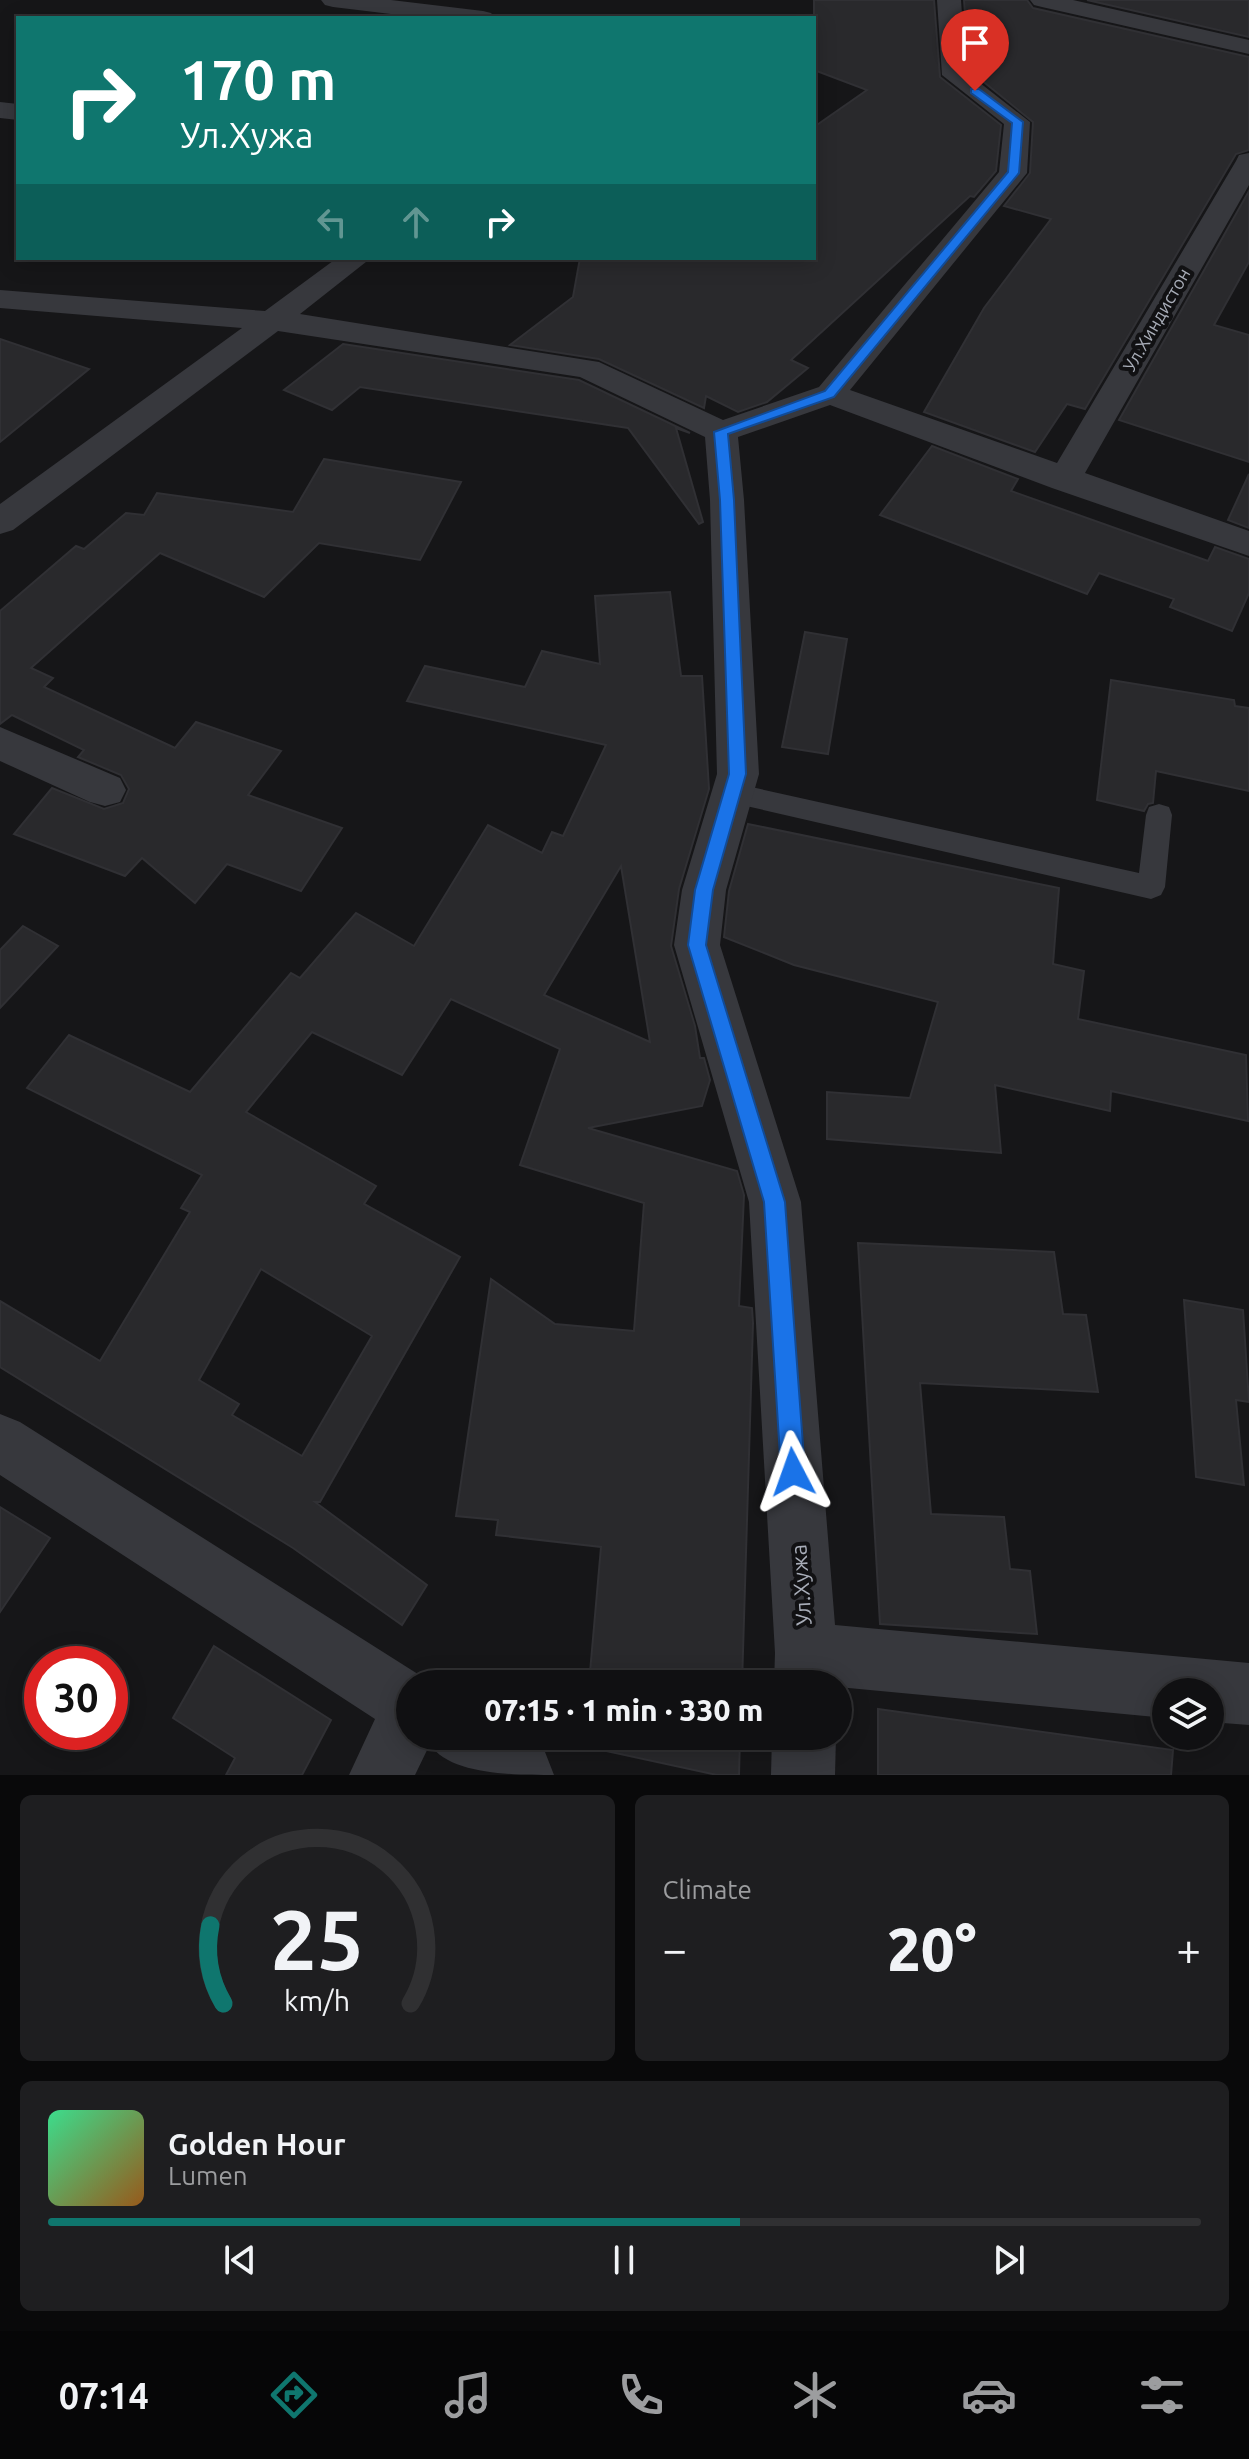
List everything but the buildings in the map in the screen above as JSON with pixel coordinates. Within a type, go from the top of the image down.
[{"type":"street","points":[[333,0],[466,16]]},
{"type":"street","points":[[0,299],[268,321],[588,369],[721,432],[830,394],[1013,173],[1017,122],[954,75],[949,0]]},
{"type":"street","points":[[1042,0],[1249,47]]},
{"type":"street","name":"Ул.Хиндистон","points":[[1064,480],[1249,161]]},
{"type":"street","points":[[0,522],[353,260]]},
{"type":"street","points":[[830,394],[1249,544]]},
{"type":"street","name":"Ул.Хужа","points":[[721,432],[727,500],[738,774],[704,890],[697,945],[775,1202],[806,1668]]},
{"type":"street","points":[[0,743],[105,790]]},
{"type":"street","points":[[0,1442],[396,1696]]},
{"type":"street","points":[[806,1668],[1249,1694]]},
{"type":"street","points":[[381,1775],[396,1745]]},
{"type":"street","points":[[482,1750],[522,1775]]},
{"type":"street","points":[[803,1775],[804,1750]]},
{"type":"lane","points":[[733,793],[1151,887],[1159,815]]},
{"type":"route","points":[[793,1472],[775,1202],[697,945],[704,890],[738,774],[727,500],[721,432],[830,394],[1013,173],[1017,122],[975,91]]}]
